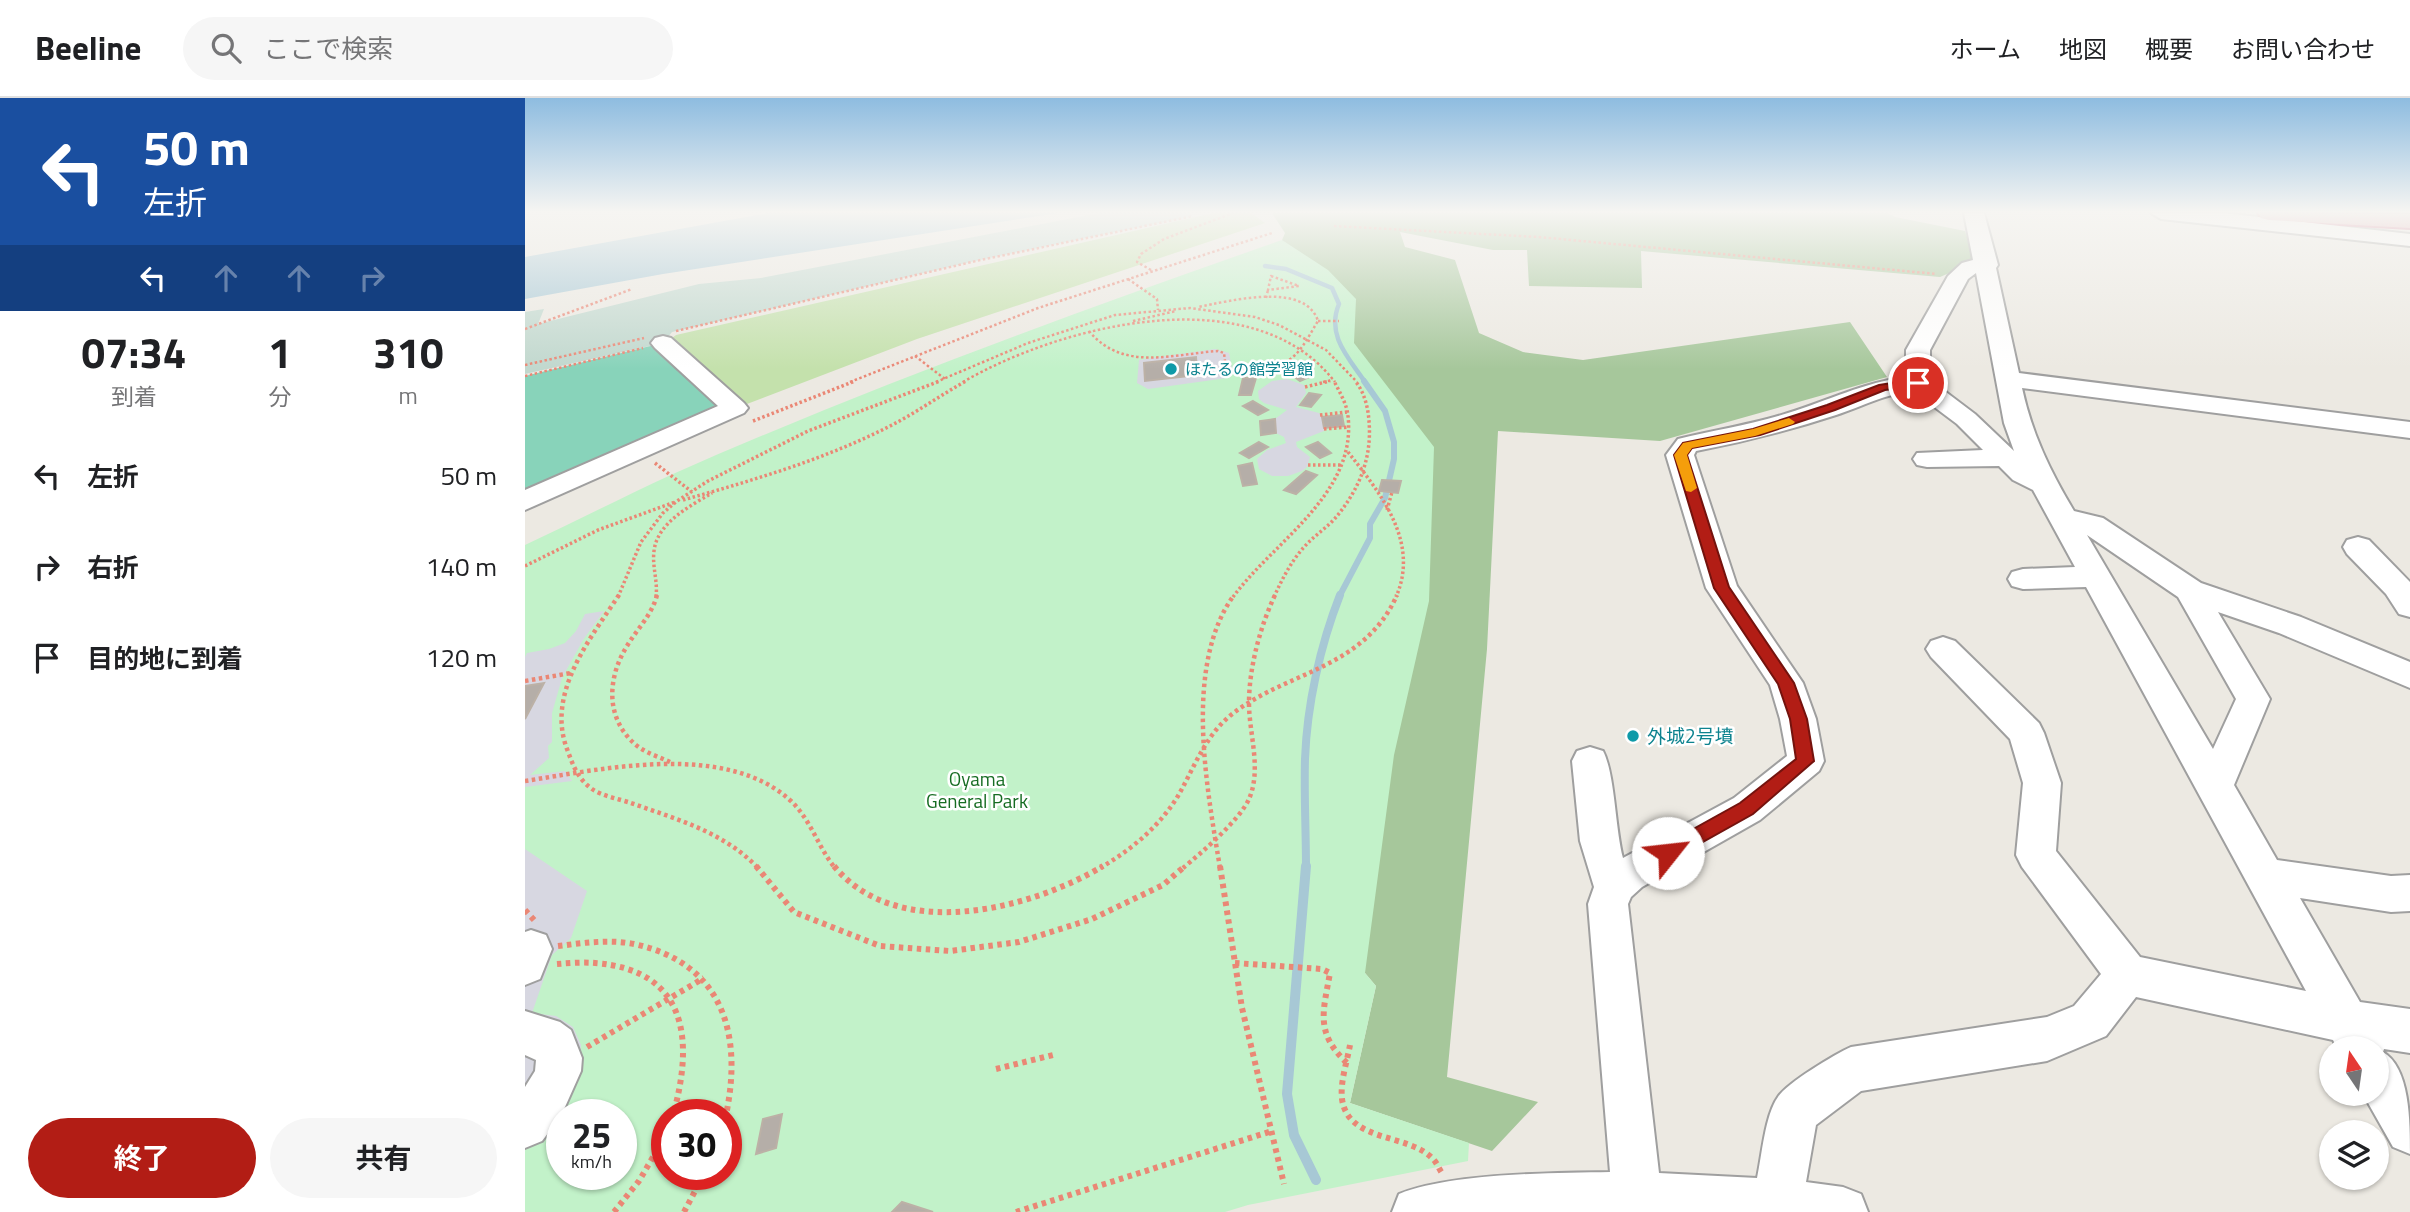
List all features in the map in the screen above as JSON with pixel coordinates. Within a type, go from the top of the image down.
[{"type":"street","points":[[1918,383],[1917,350],[1959,276],[1969,267],[1987,265],[2017,423],[2042,484],[2354,1035]]},
{"type":"street","points":[[525,501],[735,408],[660,338]]},
{"type":"street","points":[[2008,379],[2410,430]]},
{"type":"street","points":[[1637,1196],[1608,904],[1614,887],[1628,876],[1747,809],[1806,761],[1798,719],[1786,683],[1721,588],[1680,455],[1687,445],[1755,432],[1831,408],[1883,387],[1918,383],[1966,419],[2023,474],[2042,484]]},
{"type":"street","points":[[1927,459],[2007,458]]},
{"type":"street","points":[[2060,517],[2092,525],[2190,590],[2290,625],[2410,676]]},
{"type":"street","points":[[2358,547],[2397,587],[2410,606]]},
{"type":"street","points":[[2023,579],[2093,576]]},
{"type":"street","points":[[2190,590],[2253,699],[2214,788]]},
{"type":"street","points":[[1943,649],[2026,733],[2042,783],[2036,855],[2127,975],[2354,1035],[2410,1031]]},
{"type":"street","points":[[1590,761],[1598,828],[1606,869],[1614,887]]},
{"type":"street","points":[[2263,875],[2391,894],[2410,893]]},
{"type":"street","points":[[1777,1203],[1795,1112],[1851,1070],[2047,1039],[2090,1021],[2127,975]]},
{"type":"street","points":[[525,1124],[543,1104],[554,1085],[542,1047]]},
{"type":"street","points":[[2389,1094],[2410,1130]]},
{"type":"street","points":[[1455,1201],[1637,1196],[1777,1203],[1843,1212]]},
{"type":"path","points":[[525,376],[660,338],[959,265]]},
{"type":"path","points":[[1142,265],[1152,271]]},
{"type":"path","points":[[750,422],[1038,308],[1171,265]]},
{"type":"path","points":[[1840,265],[1959,276]]},
{"type":"path","points":[[1266,298],[1267,290],[1271,276],[1299,286],[1267,290]]},
{"type":"path","points":[[1128,279],[1157,299],[1158,310]]},
{"type":"path","points":[[525,329],[632,289]]},
{"type":"path","points":[[525,566],[555,548],[600,528],[677,501],[807,462],[857,441],[928,405],[985,370],[1036,347],[1089,331],[1190,308],[1255,317],[1306,338],[1326,350],[1360,386],[1368,410],[1370,434],[1364,471],[1336,517],[1304,547],[1282,579],[1259,638],[1249,704],[1255,764],[1249,799],[1216,840],[1163,885],[1091,919],[1019,942],[950,951],[880,946],[794,912],[755,865],[702,828],[593,790],[577,775],[563,738],[560,713],[571,673],[622,591],[641,541],[663,513],[677,501],[692,492],[808,431],[945,379],[996,355],[1072,327],[1115,315],[1288,297],[1306,302],[1317,311],[1318,321],[1306,338],[1300,349],[1296,354],[1278,364],[1233,371],[1226,369],[1224,353],[1218,351],[1134,357],[1105,349],[1089,331]]},
{"type":"path","points":[[1122,324],[1194,321],[1225,323],[1268,334],[1300,349],[1333,380],[1347,412],[1348,452],[1343,465],[1313,513],[1252,570],[1232,598],[1215,631],[1206,686],[1202,754],[1242,1005],[1284,1184]]},
{"type":"path","points":[[1318,321],[1339,321]]},
{"type":"path","points":[[525,365],[660,338]]},
{"type":"path","points":[[915,356],[945,379]]},
{"type":"path","points":[[1305,387],[1333,380]]},
{"type":"path","points":[[1321,415],[1347,412]]},
{"type":"path","points":[[1324,429],[1349,427]]},
{"type":"path","points":[[525,781],[672,763],[710,767],[770,786],[791,800],[808,819],[830,862],[849,881],[870,897],[934,912],[978,911],[1049,892],[1080,880],[1140,840],[1162,818],[1219,727],[1249,704],[1325,668],[1359,644],[1401,590],[1405,567],[1404,545],[1364,471],[1348,452]]},
{"type":"path","points":[[644,468],[667,458]]},
{"type":"path","points":[[656,463],[692,492]]},
{"type":"path","points":[[1308,465],[1343,465]]},
{"type":"path","points":[[672,763],[636,745],[623,730],[613,713],[610,690],[614,670],[657,597],[653,556],[657,538],[674,519],[716,491]]},
{"type":"path","points":[[1386,508],[1392,492]]},
{"type":"path","points":[[525,681],[571,673]]},
{"type":"path","points":[[535,960],[589,941],[635,944],[673,956],[704,978],[725,1008],[734,1048],[731,1099]]},
{"type":"path","points":[[535,960],[610,964],[642,975],[670,999],[681,1019],[687,1051],[679,1099]]},
{"type":"path","points":[[1235,963],[1322,969],[1330,973],[1323,1016],[1324,1037],[1333,1052],[1347,1063]]},
{"type":"path","points":[[542,1047],[602,1039],[704,978]]},
{"type":"path","points":[[1350,1045],[1342,1100],[1346,1112],[1355,1124],[1424,1151],[1438,1161],[1455,1201]]},
{"type":"path","points":[[996,1069],[1053,1055]]},
{"type":"path","points":[[1016,1212],[1272,1131]]},
{"type":"path","points":[[614,1212],[639,1181],[651,1160]]},
{"type":"path","points":[[684,1212],[695,1190]]},
{"type":"green space","points":[[829,265],[958,265],[672,332],[663,343],[525,374],[525,312],[544,309],[538,324],[699,284],[761,278]]},
{"type":"green space","points":[[984,265],[1139,265],[917,339],[747,404],[668,341],[676,335]]},
{"type":"green space","name":"Oyama General Park","points":[[1212,265],[1320,265],[1356,299],[1354,343],[1434,447],[1429,601],[1394,755],[1365,973],[1376,986],[1350,1103],[1469,1143],[1468,1161],[1248,1205],[1225,1212],[525,1212],[525,545],[673,474],[823,410],[975,351]]},
{"type":"green space","points":[[1282,265],[1457,265],[1479,333],[1523,352],[1583,360],[1850,322],[1887,377],[1660,441],[1498,431],[1487,649],[1447,1077],[1538,1102],[1492,1151],[1350,1103],[1376,986],[1365,973]]},
{"type":"green space","points":[[1528,265],[1641,265],[1642,288],[1529,286]]},
{"type":"green space","points":[[1802,265],[1968,265],[1940,277]]},
{"type":"green space","points":[[663,343],[735,408],[525,501],[525,376]]},
{"type":"shaded area","points":[[1215,349],[1229,353],[1233,373],[1227,378],[1148,389],[1137,383],[1139,360]],"holes":[[[1195,357],[1197,375],[1145,380],[1145,363]]]},
{"type":"shaded area","points":[[1287,379],[1304,385],[1306,393],[1296,407],[1319,413],[1324,431],[1296,442],[1297,447],[1310,457],[1307,467],[1288,476],[1272,476],[1259,469],[1257,459],[1267,450],[1286,443],[1284,437],[1276,433],[1275,419],[1287,410],[1264,403],[1259,399],[1258,391],[1272,381]]},
{"type":"shaded area","points":[[604,611],[583,640],[562,678],[552,713],[549,758],[530,775],[565,771],[572,781],[525,787],[525,719],[544,684],[525,686],[525,657],[527,653],[565,643],[576,631],[585,614]]},
{"type":"shaded area","points":[[525,849],[587,891],[571,938],[552,955],[532,1013],[556,1016],[573,1027],[581,1045],[580,1056],[552,1099],[546,1099],[546,1107],[525,1139]]},
{"type":"water","points":[[525,265],[722,265],[663,274],[525,299]]},
{"type":"building","name":"ほたるの館学習館","points":[[1196,357],[1197,375],[1145,381],[1144,363]]},
{"type":"building","points":[[1293,364],[1311,376],[1300,381],[1283,368]]},
{"type":"building","points":[[1243,378],[1256,378],[1251,395],[1239,395]]},
{"type":"building","points":[[1309,393],[1321,395],[1311,407],[1300,405]]},
{"type":"building","points":[[1253,401],[1268,410],[1258,415],[1243,406]]},
{"type":"building","points":[[1342,415],[1344,426],[1324,428],[1322,417]]},
{"type":"building","points":[[1275,419],[1276,433],[1261,435],[1260,421]]},
{"type":"building","points":[[1259,442],[1268,447],[1249,458],[1240,453]]},
{"type":"building","points":[[1318,442],[1331,453],[1320,458],[1306,447]]},
{"type":"building","points":[[1252,463],[1257,484],[1243,486],[1238,466]]},
{"type":"building","points":[[1306,471],[1317,475],[1296,494],[1284,490]]},
{"type":"building","points":[[1382,480],[1401,481],[1398,493],[1379,491]]},
{"type":"building","points":[[544,683],[525,719],[525,686]]},
{"type":"building","points":[[782,1114],[776,1148],[756,1154],[763,1119]]},
{"type":"building","points":[[902,1202],[933,1212],[892,1212]]},
{"type":"waterway","points":[[1265,266],[1286,269],[1332,288],[1339,304],[1335,326],[1337,336],[1346,355],[1365,382]]},
{"type":"waterway","points":[[1340,595],[1370,538],[1370,524],[1385,498],[1394,459],[1394,442],[1385,411],[1364,381]]},
{"type":"waterway","points":[[1306,866],[1306,739],[1321,655],[1340,595]]},
{"type":"waterway","points":[[1306,866],[1287,1094],[1294,1135],[1316,1180]]},
{"type":"slow traffic","points":[[1691,488],[1680,455],[1687,445],[1755,432],[1789,422]]},
{"type":"place","name":"ほたるの館学習館","points":[[1171,369]]},
{"type":"place","name":"外城2号墳","points":[[1633,736]]},
{"type":"route","points":[[1668,853],[1747,809],[1806,761],[1798,719],[1786,683],[1721,588],[1680,455],[1687,445],[1755,432],[1831,408],[1883,387],[1918,383]]}]
